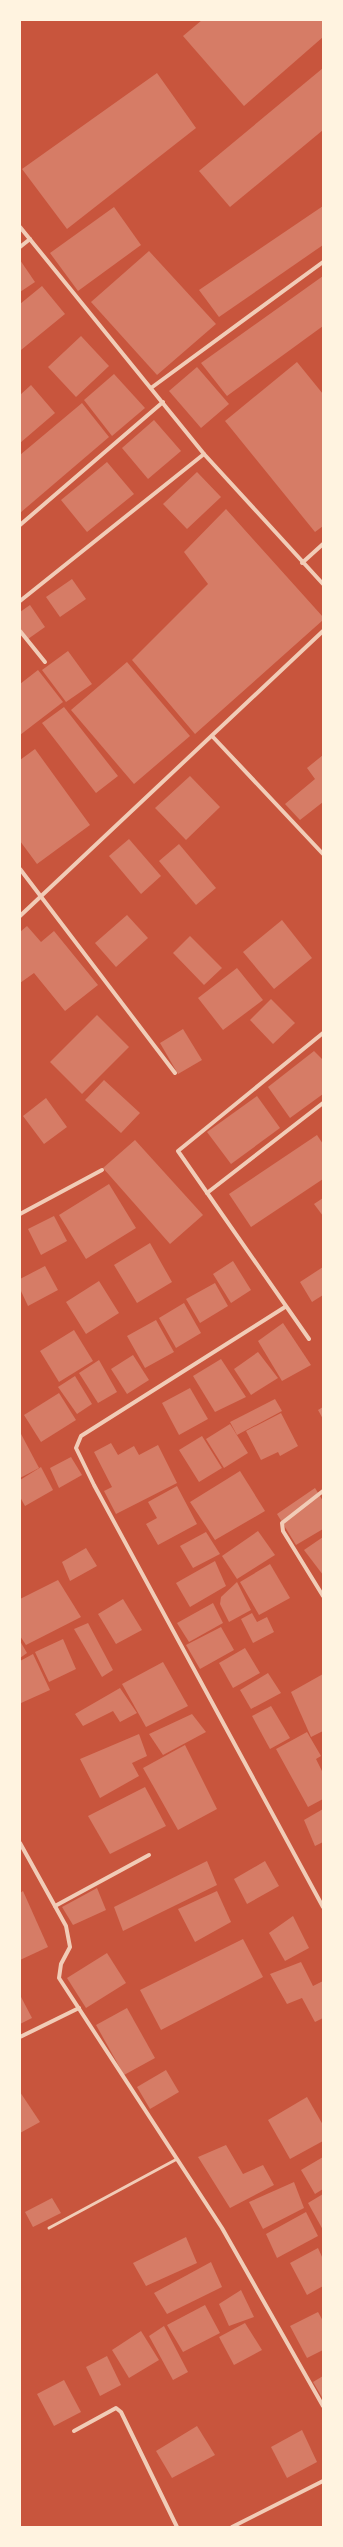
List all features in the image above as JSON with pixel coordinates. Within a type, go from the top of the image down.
[{"type":"street","points":[[20,227],[204,454],[302,563],[323,584]]},
{"type":"street","points":[[20,247],[30,239]]},
{"type":"street","points":[[151,388],[323,262]]},
{"type":"street","points":[[20,525],[163,402]]},
{"type":"street","points":[[20,601],[204,454]]},
{"type":"street","points":[[302,563],[323,544]]},
{"type":"street","points":[[20,631],[45,662]]},
{"type":"street","points":[[20,916],[323,631]]},
{"type":"street","points":[[212,737],[323,854]]},
{"type":"street","points":[[20,868],[175,1073]]},
{"type":"street","points":[[309,1339],[285,1307],[178,1151],[323,1033]]},
{"type":"street","points":[[207,1193],[323,1104]]},
{"type":"street","points":[[20,1214],[102,1170]]},
{"type":"street","points":[[285,1307],[81,1436],[76,1448],[90,1478],[323,1907]]},
{"type":"street","points":[[323,1492],[282,1523],[283,1531],[323,1596]]},
{"type":"street","points":[[20,1843],[66,1926],[70,1947],[61,1964],[59,1978],[222,2228],[323,2406]]},
{"type":"street","points":[[54,1906],[149,1855]]},
{"type":"street","points":[[20,2037],[79,2008]]},
{"type":"street","points":[[74,2431],[109,2410],[116,2408],[121,2412],[177,2527]]},
{"type":"street","points":[[232,2527],[323,2481]]},
{"type":"lane","points":[[49,2228],[178,2159]]},
{"type":"building","points":[[202,20],[323,20],[323,37],[244,106],[183,36]]},
{"type":"building","points":[[323,68],[323,130],[230,207],[199,171]]},
{"type":"building","points":[[157,73],[196,128],[67,229],[22,169]]},
{"type":"building","points":[[323,206],[323,245],[219,317],[199,290]]},
{"type":"building","points":[[114,207],[141,245],[78,291],[50,253]]},
{"type":"building","points":[[149,251],[216,324],[157,375],[91,302]]},
{"type":"building","points":[[20,260],[35,282],[20,292]]},
{"type":"building","points":[[323,276],[323,326],[227,396],[201,363]]},
{"type":"building","points":[[42,286],[65,314],[21,350],[20,304]]},
{"type":"building","points":[[81,336],[109,366],[76,397],[48,367]]},
{"type":"building","points":[[297,362],[323,394],[323,526],[315,532],[225,421]]},
{"type":"building","points":[[197,367],[229,404],[201,428],[169,391]]},
{"type":"building","points":[[114,374],[145,408],[112,436],[84,400]]},
{"type":"building","points":[[31,385],[55,413],[20,443],[20,395]]},
{"type":"building","points":[[82,403],[109,437],[20,513],[20,455]]},
{"type":"building","points":[[154,420],[181,451],[148,479],[122,448]]},
{"type":"building","points":[[107,462],[134,494],[87,532],[61,500]]},
{"type":"building","points":[[197,472],[221,497],[187,529],[163,504]]},
{"type":"building","points":[[226,509],[323,617],[323,620],[195,734],[132,660],[208,584],[184,552]]},
{"type":"building","points":[[72,579],[86,599],[60,617],[46,597]]},
{"type":"building","points":[[30,605],[45,627],[28,639],[20,628],[20,612]]},
{"type":"building","points":[[68,651],[92,684],[66,702],[42,670]]},
{"type":"building","points":[[127,662],[190,736],[134,784],[71,710]]},
{"type":"building","points":[[38,670],[63,702],[20,735],[20,684]]},
{"type":"building","points":[[64,707],[118,776],[96,793],[42,723]]},
{"type":"building","points":[[35,749],[90,825],[37,864],[20,841],[20,760]]},
{"type":"building","points":[[323,755],[323,802],[300,820],[285,804],[315,779],[307,768]]},
{"type":"building","points":[[190,776],[220,807],[186,840],[155,808]]},
{"type":"building","points":[[129,839],[161,876],[141,894],[109,856]]},
{"type":"building","points":[[179,844],[216,888],[196,905],[159,861]]},
{"type":"building","points":[[127,915],[148,938],[116,967],[95,943]]},
{"type":"building","points":[[282,920],[312,958],[274,989],[243,952]]},
{"type":"building","points":[[27,926],[41,942],[54,931],[98,985],[65,1011],[34,973],[20,983],[20,932]]},
{"type":"building","points":[[190,936],[222,968],[204,985],[173,953]]},
{"type":"building","points":[[237,968],[263,1000],[223,1030],[198,998]]},
{"type":"building","points":[[271,999],[295,1023],[273,1044],[250,1020]]},
{"type":"building","points":[[97,1015],[129,1047],[82,1094],[50,1062]]},
{"type":"building","points":[[183,1029],[202,1060],[178,1074],[160,1043]]},
{"type":"building","points":[[314,1051],[323,1060],[323,1094],[290,1118],[268,1087]]},
{"type":"building","points":[[104,1080],[140,1113],[121,1133],[85,1100]]},
{"type":"building","points":[[257,1096],[280,1128],[231,1164],[207,1132]]},
{"type":"building","points":[[46,1098],[67,1127],[44,1144],[23,1116]]},
{"type":"building","points":[[317,1135],[323,1144],[323,1179],[251,1227],[229,1194]]},
{"type":"building","points":[[135,1140],[203,1215],[170,1244],[103,1168]]},
{"type":"building","points":[[109,1184],[136,1228],[86,1259],[59,1215]]},
{"type":"building","points":[[323,1198],[323,1216],[314,1204]]},
{"type":"building","points":[[54,1216],[67,1241],[41,1255],[28,1229]]},
{"type":"building","points":[[150,1243],[172,1282],[137,1303],[114,1265]]},
{"type":"building","points":[[233,1261],[251,1290],[231,1303],[213,1274]]},
{"type":"building","points":[[45,1266],[58,1290],[28,1306],[20,1289],[20,1279]]},
{"type":"building","points":[[323,1267],[323,1295],[312,1302],[300,1282]]},
{"type":"building","points":[[99,1281],[119,1313],[86,1334],[66,1302]]},
{"type":"building","points":[[215,1283],[228,1306],[200,1323],[186,1299]]},
{"type":"building","points":[[184,1303],[201,1333],[176,1348],[159,1318]]},
{"type":"building","points":[[156,1320],[174,1352],[145,1368],[127,1336]]},
{"type":"building","points":[[283,1323],[311,1365],[282,1381],[258,1341]]},
{"type":"building","points":[[74,1330],[93,1361],[59,1382],[40,1351]]},
{"type":"building","points":[[258,1352],[278,1378],[251,1395],[234,1369]]},
{"type":"building","points":[[133,1355],[149,1380],[127,1394],[111,1369]]},
{"type":"building","points":[[221,1359],[246,1397],[215,1412],[193,1376]]},
{"type":"building","points":[[99,1360],[117,1392],[98,1403],[79,1373]]},
{"type":"building","points":[[75,1376],[92,1404],[77,1414],[58,1387]]},
{"type":"building","points":[[190,1388],[208,1419],[179,1435],[162,1403]]},
{"type":"building","points":[[59,1393],[76,1420],[41,1442],[24,1415]]},
{"type":"building","points":[[275,1399],[282,1411],[237,1435],[230,1422]]},
{"type":"building","points":[[323,1407],[323,1419],[318,1410]]},
{"type":"building","points":[[281,1413],[298,1446],[280,1456],[278,1452],[261,1460],[246,1431]]},
{"type":"building","points":[[230,1424],[248,1453],[224,1468],[206,1439]]},
{"type":"building","points":[[20,1432],[39,1468],[20,1478]]},
{"type":"building","points":[[202,1436],[222,1468],[199,1482],[179,1450]]},
{"type":"building","points":[[111,1443],[118,1455],[134,1446],[139,1455],[158,1445],[177,1483],[116,1514],[104,1491],[112,1487],[94,1452]]},
{"type":"building","points":[[71,1457],[82,1475],[59,1488],[50,1468]]},
{"type":"building","points":[[41,1467],[53,1490],[25,1506],[20,1497],[20,1480]]},
{"type":"building","points":[[240,1471],[265,1511],[215,1540],[190,1502]]},
{"type":"building","points":[[177,1486],[197,1524],[158,1545],[146,1524],[157,1518],[148,1502]]},
{"type":"building","points":[[315,1488],[323,1501],[323,1529],[296,1545],[277,1514]]},
{"type":"building","points":[[258,1531],[275,1555],[237,1579],[222,1556]]},
{"type":"building","points":[[206,1532],[220,1554],[193,1568],[180,1546]]},
{"type":"building","points":[[323,1537],[323,1575],[304,1550]]},
{"type":"building","points":[[86,1548],[97,1566],[70,1581],[62,1562]]},
{"type":"building","points":[[215,1561],[226,1586],[190,1607],[176,1583]]},
{"type":"building","points":[[270,1564],[290,1598],[259,1615],[240,1582]]},
{"type":"building","points":[[58,1580],[81,1617],[26,1645],[20,1636],[20,1599]]},
{"type":"building","points":[[237,1582],[251,1610],[229,1622],[220,1604],[221,1597]]},
{"type":"building","points":[[123,1599],[142,1630],[116,1644],[98,1614]]},
{"type":"building","points":[[213,1603],[223,1623],[189,1642],[177,1623]]},
{"type":"building","points":[[252,1613],[257,1622],[267,1617],[274,1632],[253,1643],[241,1619]]},
{"type":"building","points":[[88,1623],[113,1670],[102,1677],[74,1629]]},
{"type":"building","points":[[221,1627],[234,1650],[200,1669],[186,1645]]},
{"type":"building","points":[[63,1639],[76,1669],[49,1682],[35,1652]]},
{"type":"building","points":[[20,1641],[27,1653],[20,1658]]},
{"type":"building","points":[[245,1648],[260,1673],[233,1688],[219,1663]]},
{"type":"building","points":[[33,1654],[50,1690],[21,1703],[20,1661]]},
{"type":"building","points":[[163,1662],[188,1706],[146,1727],[122,1684]]},
{"type":"building","points":[[268,1673],[281,1693],[251,1709],[240,1690]]},
{"type":"building","points":[[323,1674],[323,1731],[311,1737],[291,1692]]},
{"type":"building","points":[[120,1688],[137,1713],[120,1722],[113,1711],[83,1726],[75,1714]]},
{"type":"building","points":[[271,1706],[290,1738],[270,1749],[252,1716]]},
{"type":"building","points":[[192,1714],[206,1732],[163,1755],[149,1734]]},
{"type":"building","points":[[307,1732],[321,1756],[316,1759],[323,1773],[323,1799],[308,1807],[276,1749]]},
{"type":"building","points":[[139,1734],[147,1756],[132,1763],[139,1776],[100,1798],[80,1759]]},
{"type":"building","points":[[185,1745],[217,1809],[178,1830],[143,1768]]},
{"type":"building","points":[[145,1787],[166,1826],[110,1854],[88,1816]]},
{"type":"building","points":[[323,1809],[323,1842],[315,1846],[304,1820]]},
{"type":"building","points":[[207,1861],[217,1885],[123,1931],[114,1907]]},
{"type":"building","points":[[265,1861],[279,1886],[247,1904],[234,1879]]},
{"type":"building","points":[[97,1888],[106,1910],[73,1925],[62,1907]]},
{"type":"building","points":[[23,1891],[48,1947],[20,1960],[20,1893]]},
{"type":"building","points":[[217,1891],[231,1922],[195,1942],[178,1909]]},
{"type":"building","points":[[293,1916],[309,1948],[285,1961],[269,1933]]},
{"type":"building","points":[[243,1939],[263,1977],[161,2030],[140,1990]]},
{"type":"building","points":[[107,1953],[126,1983],[86,2008],[67,1978]]},
{"type":"building","points":[[301,1962],[313,1986],[323,1981],[323,2018],[315,2022],[302,1998],[287,2004],[270,1974]]},
{"type":"building","points":[[20,1995],[32,2018],[20,2024]]},
{"type":"building","points":[[127,2008],[155,2058],[124,2075],[96,2025]]},
{"type":"building","points":[[166,2070],[179,2092],[150,2109],[137,2087]]},
{"type":"building","points":[[20,2092],[40,2122],[20,2133]]},
{"type":"building","points":[[307,2097],[323,2125],[323,2141],[290,2159],[268,2120]]},
{"type":"building","points":[[226,2145],[243,2174],[263,2165],[274,2185],[230,2208],[198,2157]]},
{"type":"building","points":[[323,2157],[323,2189],[315,2194],[301,2170]]},
{"type":"building","points":[[294,2182],[304,2208],[263,2229],[249,2202]]},
{"type":"building","points":[[323,2194],[323,2230],[308,2203]]},
{"type":"building","points":[[52,2198],[61,2213],[33,2227],[25,2212]]},
{"type":"building","points":[[306,2212],[318,2236],[277,2258],[266,2234]]},
{"type":"building","points":[[186,2237],[197,2263],[146,2286],[133,2263]]},
{"type":"building","points":[[318,2248],[323,2259],[323,2286],[307,2295],[290,2263]]},
{"type":"building","points":[[211,2262],[222,2287],[167,2314],[154,2293]]},
{"type":"building","points":[[241,2290],[254,2317],[229,2326],[219,2304]]},
{"type":"building","points":[[205,2305],[220,2333],[183,2352],[167,2325]]},
{"type":"building","points":[[318,2312],[323,2321],[323,2350],[307,2358],[290,2326]]},
{"type":"building","points":[[245,2323],[262,2350],[234,2365],[219,2337]]},
{"type":"building","points":[[164,2326],[188,2372],[173,2380],[149,2336]]},
{"type":"building","points":[[141,2331],[159,2360],[129,2378],[112,2350]]},
{"type":"building","points":[[107,2356],[121,2385],[100,2396],[86,2367]]},
{"type":"building","points":[[323,2376],[323,2399],[313,2382]]},
{"type":"building","points":[[64,2380],[81,2412],[54,2426],[37,2394]]},
{"type":"building","points":[[197,2426],[215,2455],[172,2478],[156,2451]]},
{"type":"building","points":[[302,2430],[317,2462],[287,2478],[271,2447]]}]
